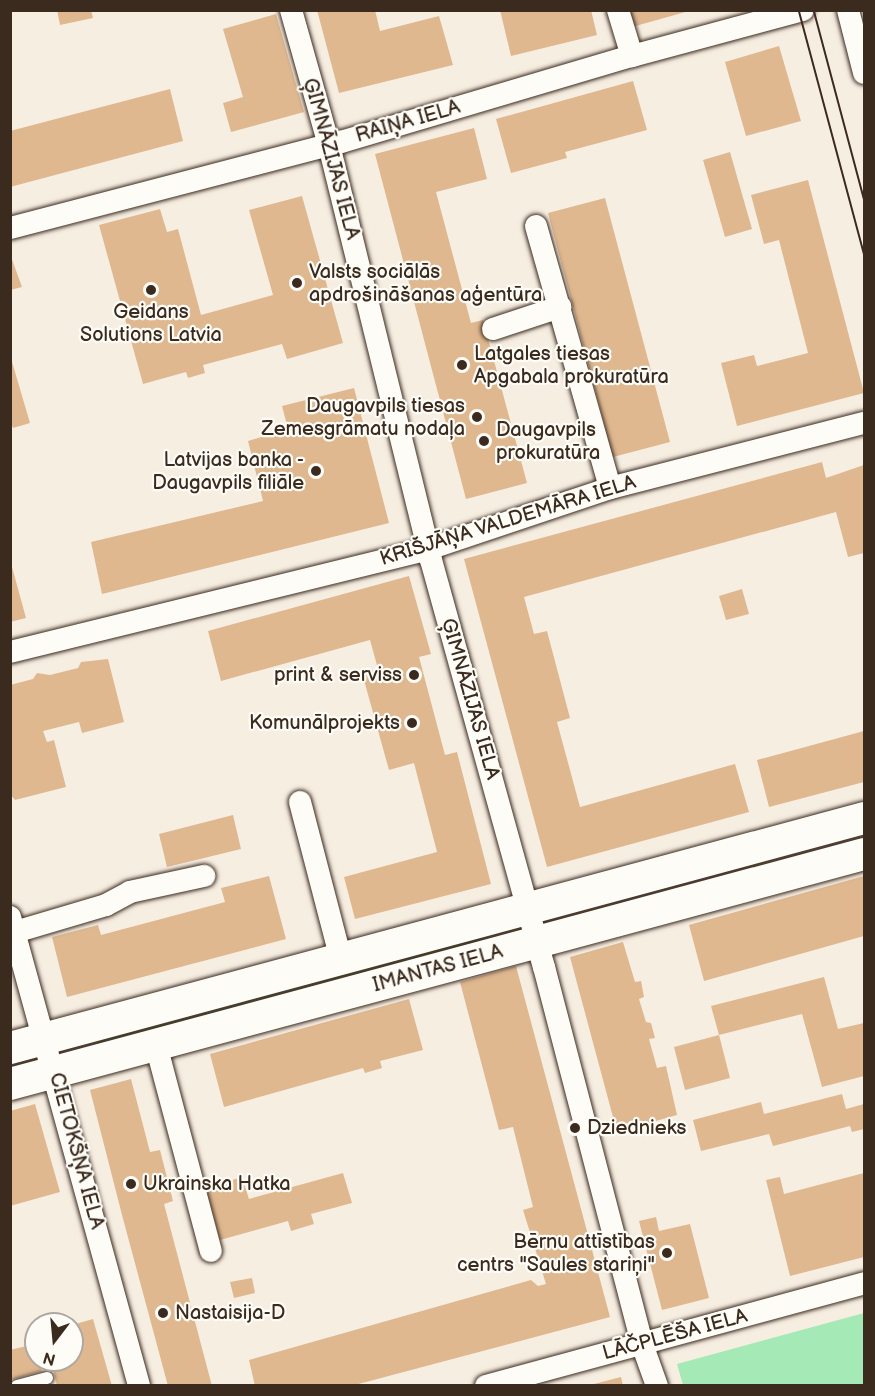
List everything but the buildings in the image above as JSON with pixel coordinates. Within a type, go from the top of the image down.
[{"type":"street","name":"ĢIMNĀZIJAS IELA","points":[[291,10],[329,145],[428,549],[537,942],[642,1344],[657,1386]]},
{"type":"street","points":[[618,10],[632,56]]},
{"type":"street","name":"RAIŅA IELA","points":[[10,228],[329,145],[632,56],[803,10]]},
{"type":"street","points":[[848,10],[864,73]]},
{"type":"street","points":[[536,226],[610,488]]},
{"type":"street","points":[[493,329],[560,307]]},
{"type":"street","name":"KRIŠJĀŅA VALDEMĀRA IELA","points":[[10,652],[428,549],[610,488],[864,423]]},
{"type":"street","points":[[300,802],[341,959]]},
{"type":"street","name":"IMANTAS IELA","points":[[10,1048],[864,818]]},
{"type":"street","name":"IMANTAS IELA","points":[[10,1084],[864,854]]},
{"type":"street","points":[[13,924],[106,905],[130,892],[204,876]]},
{"type":"street","name":"CIETOKŠŅA IELA","points":[[13,924],[139,1386]]},
{"type":"street","points":[[156,1045],[211,1251]]},
{"type":"street","name":"LĀČPLĒŠA IELA","points":[[486,1386],[864,1283]]},
{"type":"lane","points":[[17,1386],[47,1378]]},
{"type":"green space","points":[[481,935],[483,944],[100,1046],[97,1038]]},
{"type":"green space","points":[[864,1313],[864,1385],[683,1385],[677,1364]]},
{"type":"tram line","points":[[799,10],[864,253]]},
{"type":"tram line","points":[[814,10],[864,198]]},
{"type":"place","name":"Valsts sociālās apdrošināšanas aģentūra","points":[[297,283]]},
{"type":"place","name":"Geidans Solutions Latvia","points":[[151,290]]},
{"type":"place","name":"Latgales tiesas Apgabala prokuratūra","points":[[462,365]]},
{"type":"place","name":"Daugavpils tiesas Zemesgrāmatu nodaļa","points":[[477,417]]},
{"type":"place","name":"Daugavpils prokuratūra","points":[[484,441]]},
{"type":"place","name":"Latvijas banka - Daugavpils filiāle","points":[[316,471]]},
{"type":"place","name":"print & serviss","points":[[414,675]]},
{"type":"place","name":"Komunālprojekts","points":[[412,723]]},
{"type":"place","name":"Dziednieks","points":[[575,1128]]},
{"type":"place","name":"Ukrainska Hatka","points":[[131,1184]]},
{"type":"place","name":"Bērnu attīstības centrs \"Saules stariņi\"","points":[[667,1253]]},
{"type":"place","name":"Nastaisija-D","points":[[163,1313]]}]
